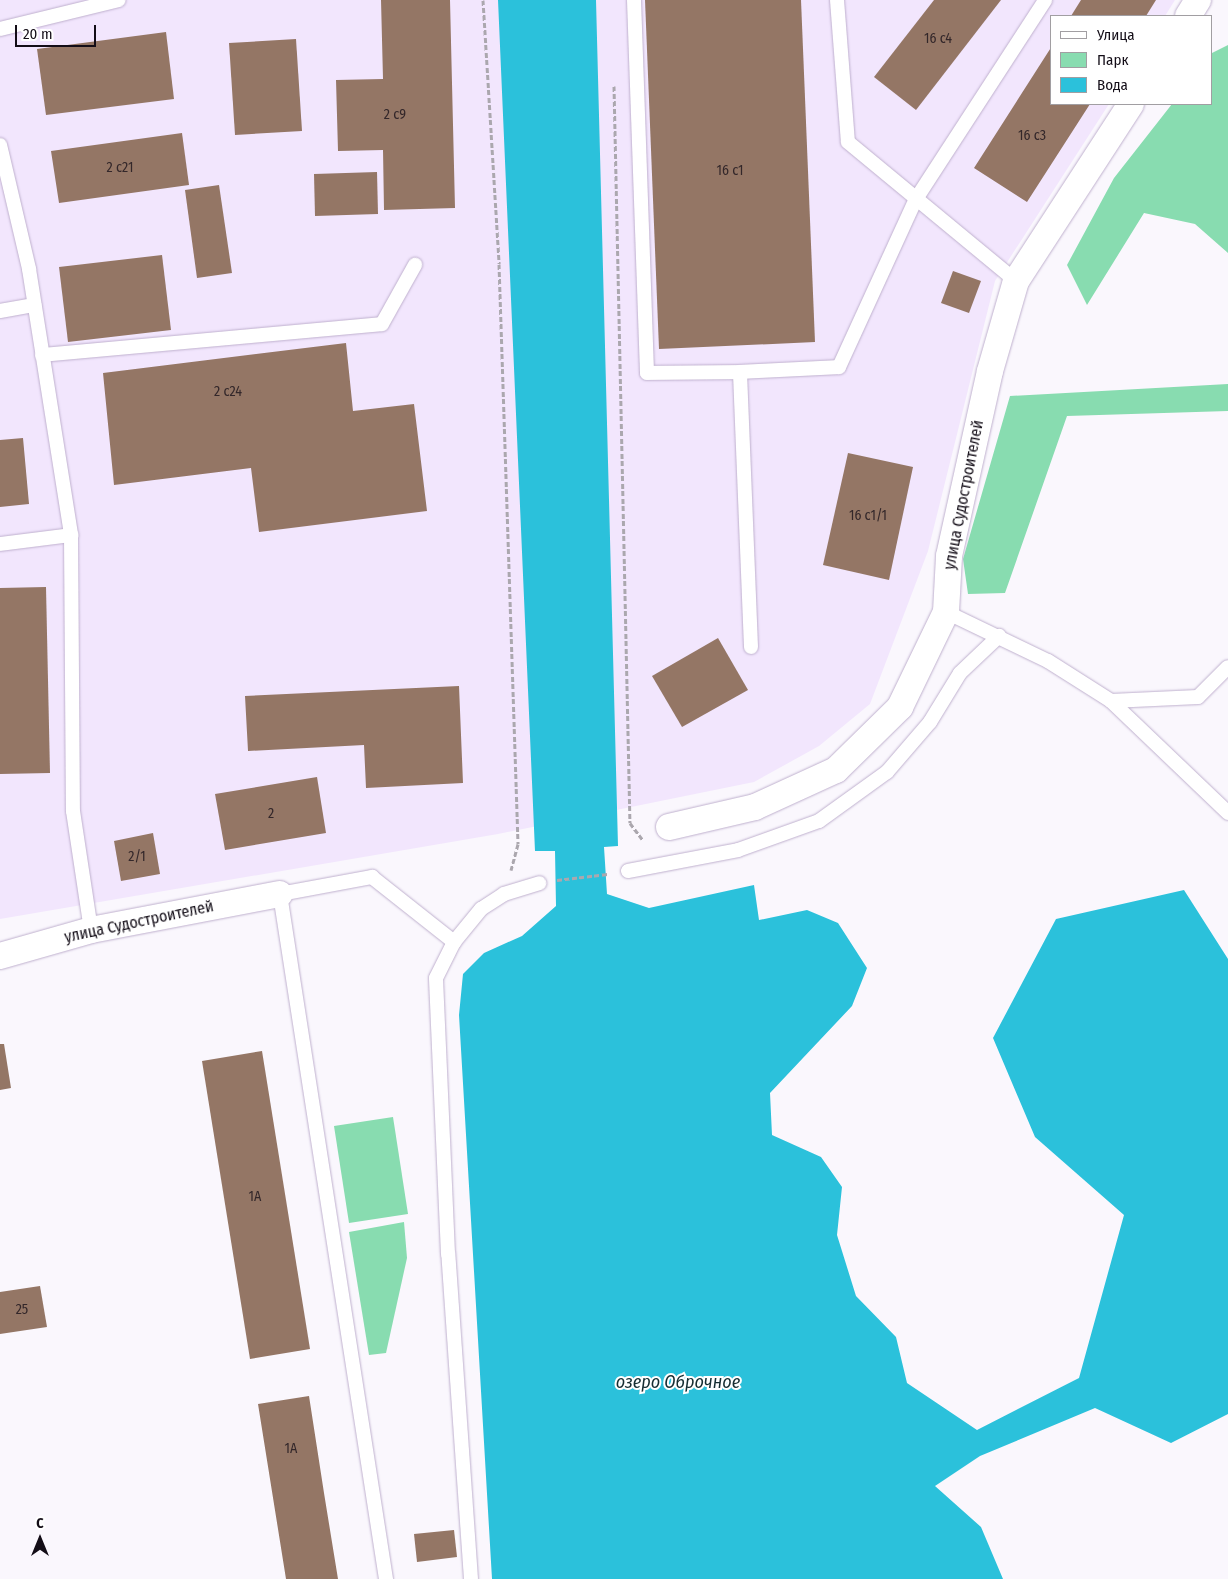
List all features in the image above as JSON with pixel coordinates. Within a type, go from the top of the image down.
[{"type":"street","points":[[1189,15],[1198,0]]},
{"type":"street","name":"улица Судостроителей","points":[[669,827],[756,807],[836,770],[900,707],[946,612],[949,556],[990,371],[1016,281],[1130,105]]},
{"type":"street","name":"улица Судостроителей","points":[[0,956],[91,930],[280,894]]},
{"type":"lane","points":[[0,29],[118,0]]},
{"type":"lane","points":[[634,0],[647,373],[740,372],[839,367],[916,199],[1045,0]]},
{"type":"lane","points":[[838,0],[848,142],[1016,281]]},
{"type":"lane","points":[[0,146],[34,306],[71,535],[73,812],[91,930]]},
{"type":"lane","points":[[42,355],[382,324],[415,265]]},
{"type":"lane","points":[[0,311],[34,306]]},
{"type":"lane","points":[[740,372],[751,647]]},
{"type":"lane","points":[[0,544],[71,535]]},
{"type":"lane","points":[[946,612],[999,636],[1111,700],[1228,814]]},
{"type":"lane","points":[[622,872],[738,850],[819,820],[887,772],[930,722],[960,673],[999,636]]},
{"type":"lane","points":[[1111,700],[1198,697],[1228,667]]},
{"type":"lane","points":[[386,1579],[280,894],[372,877],[454,942]]},
{"type":"lane","points":[[471,1579],[448,1254],[436,978],[454,942],[481,909],[504,894],[545,882]]},
{"type":"path","points":[[483,0],[499,264],[518,844],[504,894]]},
{"type":"path","points":[[614,79],[630,823],[646,844]]},
{"type":"path","points":[[545,882],[622,872]]},
{"type":"shaded area","points":[[0,0],[1175,0],[1166,15],[1050,15],[1050,105],[1108,105],[995,281],[928,551],[870,704],[819,746],[754,782],[498,834],[0,919]]},
{"type":"green space","points":[[1228,45],[1228,253],[1195,224],[1144,213],[1087,305],[1067,265],[1114,178],[1171,105],[1213,105],[1213,52]]},
{"type":"green space","points":[[1228,384],[1228,411],[1067,416],[1005,593],[968,594],[963,559],[1010,396]]},
{"type":"green space","points":[[393,1117],[408,1214],[349,1223],[334,1126]]},
{"type":"green space","points":[[404,1222],[407,1258],[386,1353],[369,1355],[349,1232]]},
{"type":"water","name":"озеро Оброчное","points":[[498,0],[596,0],[618,846],[604,847],[607,894],[649,908],[754,885],[759,920],[807,910],[838,923],[867,968],[852,1006],[770,1093],[772,1135],[821,1157],[842,1187],[837,1235],[856,1296],[896,1337],[907,1383],[977,1430],[1079,1378],[1124,1215],[1035,1137],[993,1038],[1056,919],[1184,890],[1228,959],[1228,1414],[1171,1443],[1095,1408],[980,1456],[935,1486],[981,1527],[1003,1579],[492,1579],[459,1015],[463,974],[484,953],[522,936],[556,906],[555,851],[535,851]]},
{"type":"building","points":[[381,0],[450,0],[455,208],[384,210],[383,150],[338,151],[336,80],[383,79]]},
{"type":"building","points":[[645,0],[801,0],[815,342],[659,349]]},
{"type":"building","points":[[934,0],[1001,0],[916,110],[874,77]]},
{"type":"building","points":[[1081,0],[1156,0],[1147,15],[1072,15]]},
{"type":"building","points":[[166,32],[174,99],[46,115],[37,49]]},
{"type":"building","points":[[296,39],[302,131],[235,135],[229,43]]},
{"type":"building","points":[[1050,49],[1050,105],[1089,105],[1027,202],[974,168]]},
{"type":"building","points":[[182,133],[189,185],[59,203],[51,151]]},
{"type":"building","points":[[377,172],[378,214],[315,216],[314,174]]},
{"type":"building","points":[[219,185],[232,273],[197,278],[185,190]]},
{"type":"building","points":[[162,255],[171,330],[68,342],[59,267]]},
{"type":"building","points":[[953,271],[981,281],[969,313],[941,303]]},
{"type":"building","points":[[346,343],[353,411],[414,404],[427,511],[259,532],[251,468],[114,485],[103,373]]},
{"type":"building","points":[[23,438],[29,504],[0,507],[0,440]]},
{"type":"building","points":[[848,453],[913,467],[889,580],[823,565]]},
{"type":"building","points":[[46,587],[50,773],[0,774],[0,588]]},
{"type":"building","points":[[718,638],[748,690],[682,727],[652,676]]},
{"type":"building","points":[[459,686],[463,783],[366,788],[364,745],[248,751],[245,696]]},
{"type":"building","points":[[317,777],[326,833],[225,850],[215,794]]},
{"type":"building","points":[[153,833],[160,874],[121,881],[114,841]]},
{"type":"building","points":[[0,1044],[4,1044],[11,1088],[0,1090]]},
{"type":"building","points":[[262,1051],[310,1349],[250,1359],[202,1061]]},
{"type":"building","points":[[40,1286],[47,1327],[0,1334],[0,1292]]},
{"type":"building","points":[[309,1396],[338,1579],[286,1579],[258,1404]]},
{"type":"building","points":[[454,1530],[457,1557],[417,1562],[414,1534]]}]
